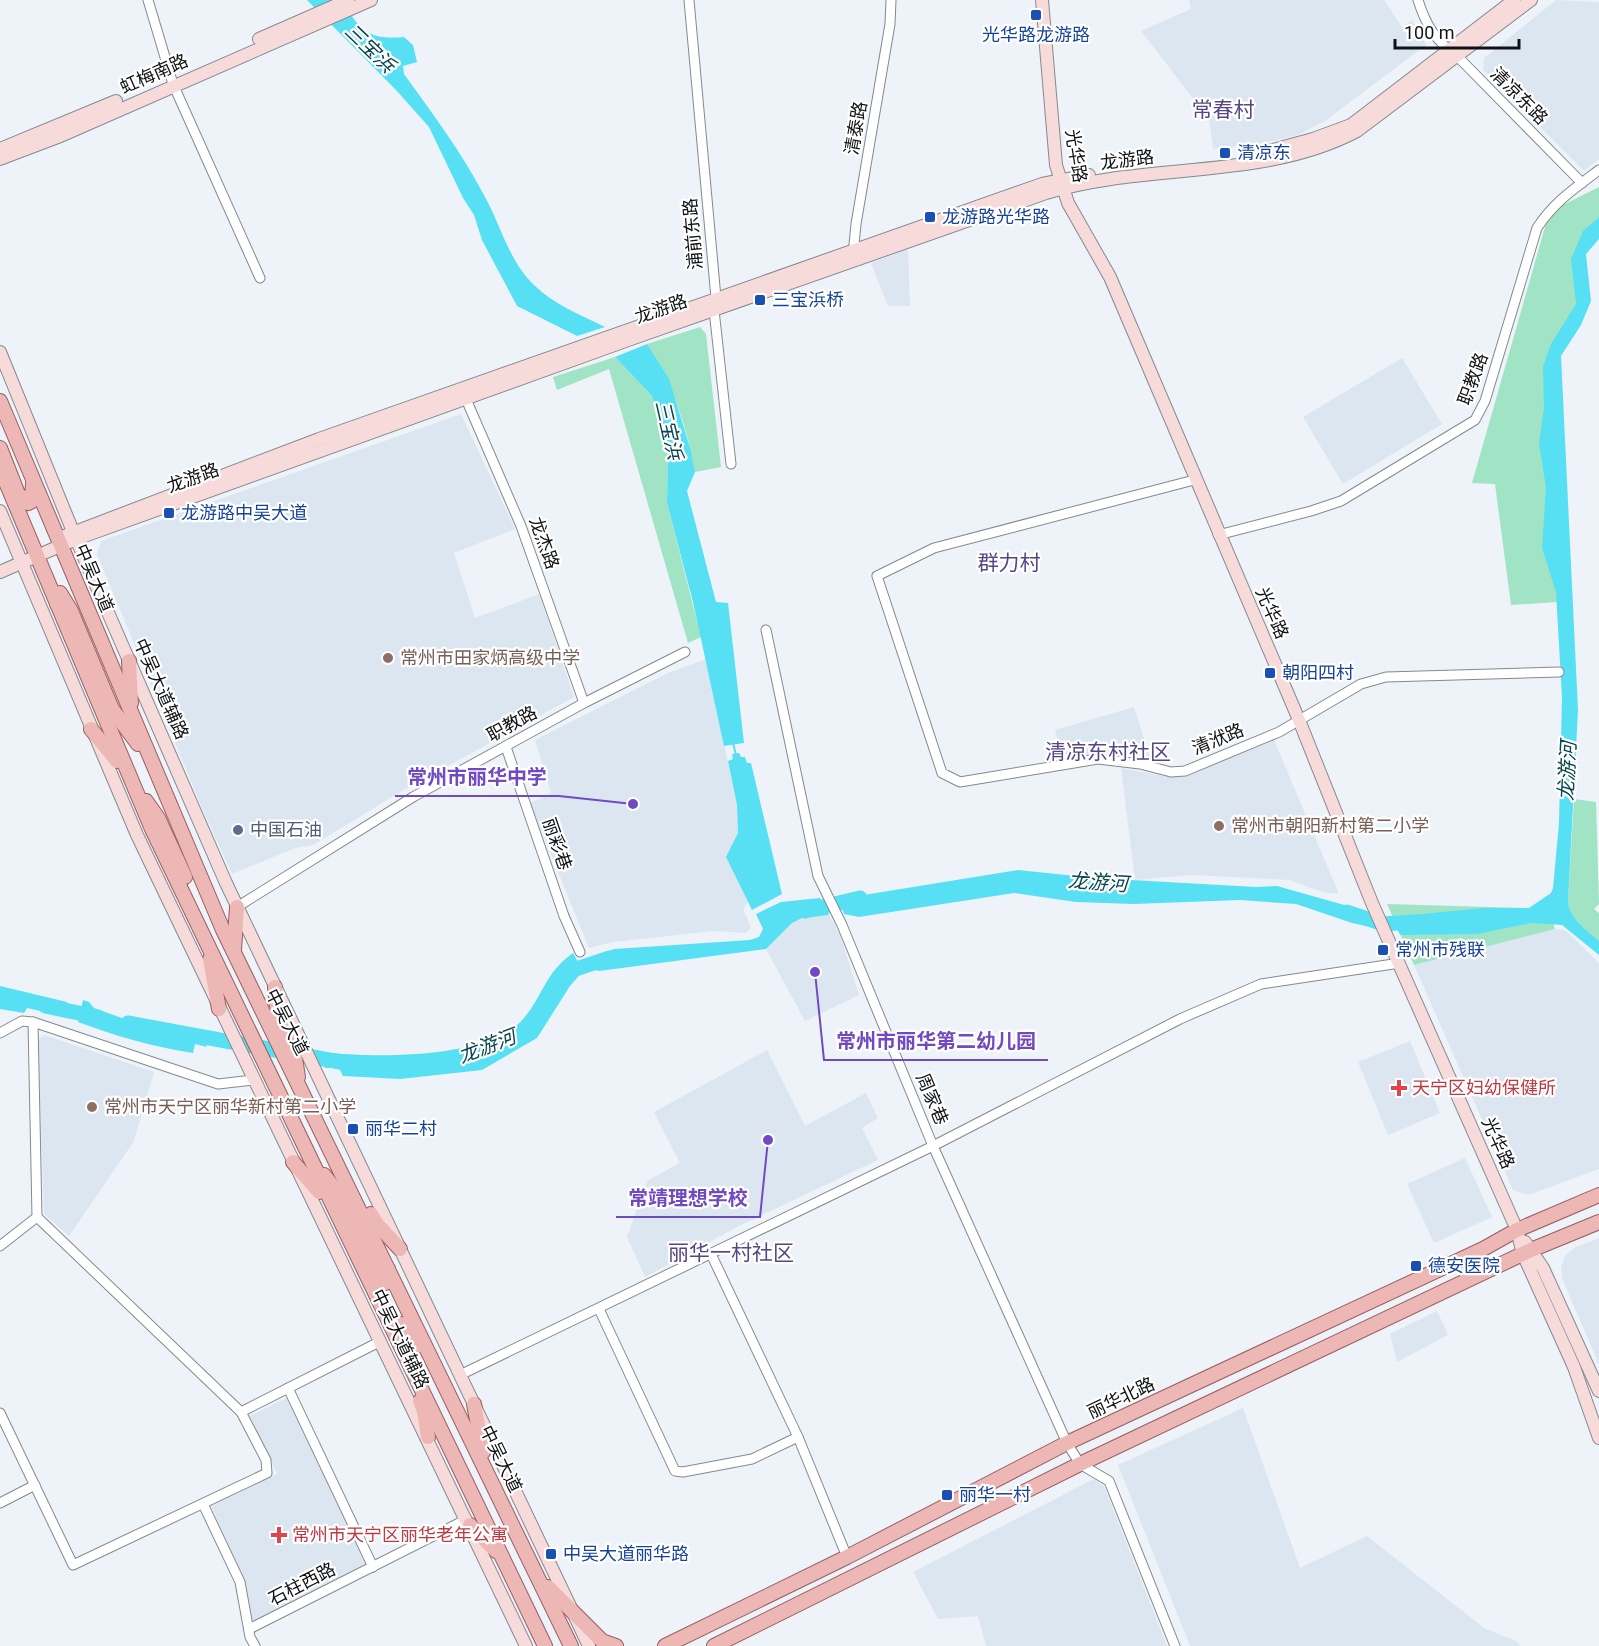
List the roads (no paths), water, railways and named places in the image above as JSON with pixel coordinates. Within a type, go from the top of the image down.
[{"type":"main road","name":"光华路","points":[[1042,0],[1060,183],[1110,277],[1194,480],[1299,720],[1372,903],[1527,1252],[1574,1367],[1599,1438]]},
{"type":"main road","name":"龙游路","points":[[1454,54],[1514,0]]},
{"type":"main road","name":"龙游路","points":[[75,536],[466,399],[626,335],[1060,183],[1278,158],[1330,145],[1357,131],[1454,54],[1531,0]]},
{"type":"main road","name":"虹梅南路","points":[[0,149],[172,81],[360,2]]},
{"type":"main road","name":"虹梅南路","points":[[0,159],[58,137],[172,81]]},
{"type":"main road","name":"龙游路","points":[[0,572],[20,559],[59,542],[298,447],[543,362],[598,346]]},
{"type":"main road","name":"中吴大道辅路","points":[[0,352],[129,661],[237,907],[275,987]]},
{"type":"main road","name":"中吴大道","points":[[0,401],[234,952],[296,1057],[299,1082],[571,1646]]},
{"type":"main road","points":[[0,448],[18,494],[28,503],[32,501],[33,479]]},
{"type":"main road","name":"中吴大道","points":[[0,468],[58,611],[130,777],[262,1053],[309,1158],[545,1646]]},
{"type":"main road","points":[[0,511],[137,835],[219,1009]]},
{"type":"main road","name":"龙游路","points":[[0,563],[20,559]]},
{"type":"main road","points":[[58,611],[56,594],[60,593],[71,611],[112,709],[153,765]]},
{"type":"main road","points":[[129,661],[131,714]]},
{"type":"main road","points":[[91,729],[130,777],[158,818],[198,906],[209,917],[212,915],[212,904]]},
{"type":"main road","points":[[234,952],[237,907]]},
{"type":"main road","points":[[207,942],[219,1009]]},
{"type":"main road","points":[[220,969],[220,959],[224,957],[230,963],[249,1001],[285,1035]]},
{"type":"main road","points":[[275,987],[278,1019],[285,1035]]},
{"type":"main road","name":"中吴大道辅路","points":[[219,1009],[469,1522],[526,1646]]},
{"type":"main road","points":[[296,1057],[400,1249],[589,1646]]},
{"type":"main road","points":[[335,1157],[355,1180],[377,1224],[400,1249]]},
{"type":"main road","points":[[309,1158],[338,1193],[376,1273],[385,1284],[390,1281],[388,1266]]},
{"type":"main road","points":[[293,1162],[316,1186],[331,1219],[353,1248]]},
{"type":"main road","name":"丽华北路","points":[[653,1646],[671,1643],[847,1557],[1067,1443],[1483,1249],[1517,1230],[1599,1196]]},
{"type":"main road","points":[[1576,1205],[1584,1228]]},
{"type":"main road","points":[[714,1646],[1080,1464],[1527,1252],[1599,1222]]},
{"type":"main road","name":"光华路","points":[[1527,1252],[1543,1268],[1599,1391]]},
{"type":"main road","points":[[399,1341],[398,1327],[402,1324],[411,1335],[448,1411],[477,1452]]},
{"type":"main road","points":[[409,1362],[412,1384],[424,1411],[428,1437]]},
{"type":"main road","points":[[474,1404],[487,1472]]},
{"type":"main road","points":[[469,1522],[504,1560]]},
{"type":"main road","points":[[535,1572],[574,1616],[602,1641],[616,1646]]},
{"type":"main road","points":[[559,1621],[563,1646]]},
{"type":"main road","points":[[536,1627],[553,1646]]},
{"type":"street","points":[[148,0],[172,81],[260,278]]},
{"type":"street","name":"浦前东路","points":[[689,0],[731,464]]},
{"type":"street","name":"清泰路","points":[[853,256],[890,24],[891,0]]},
{"type":"street","name":"清凉东路","points":[[1418,0],[1432,34],[1582,183]]},
{"type":"street","name":"职教路","points":[[1218,535],[1341,501],[1475,420],[1485,401],[1537,228],[1564,195],[1599,170]]},
{"type":"street","name":"龙杰路","points":[[466,399],[521,526],[584,703]]},
{"type":"street","name":"清洑路","points":[[1194,480],[934,548],[877,576],[942,772],[960,782],[1098,759],[1140,764],[1171,772],[1185,771],[1279,732],[1361,684],[1386,676],[1559,672]]},
{"type":"street","name":"周家巷","points":[[766,630],[818,876],[828,892],[933,1146],[1067,1443],[1080,1464]]},
{"type":"street","name":"职教路","points":[[237,907],[413,798],[584,703],[685,652]]},
{"type":"street","name":"丽彩巷","points":[[506,747],[564,916],[580,952]]},
{"type":"street","points":[[460,1375],[933,1146],[1180,1019],[1261,984],[1400,963]]},
{"type":"street","points":[[0,1033],[22,1021],[33,1022],[218,1084],[253,1080]]},
{"type":"street","points":[[0,1413],[73,1565],[267,1473],[266,1460],[240,1412],[37,1217],[33,1022]]},
{"type":"street","points":[[0,1246],[37,1217]]},
{"type":"street","points":[[711,1254],[798,1437],[847,1557]]},
{"type":"street","points":[[599,1309],[675,1471],[683,1472],[752,1458],[798,1437]]},
{"type":"street","points":[[240,1412],[381,1341]]},
{"type":"street","points":[[288,1389],[373,1567]]},
{"type":"street","points":[[1080,1464],[1109,1481],[1175,1646]]},
{"type":"street","points":[[0,1503],[35,1485]]},
{"type":"street","points":[[203,1504],[240,1582],[249,1629],[255,1646]]},
{"type":"street","name":"石柱西路","points":[[249,1629],[469,1522]]},
{"type":"water","points":[[307,0],[343,0],[354,19],[366,31],[382,37],[404,37],[413,45],[417,62],[403,66],[404,74],[467,165],[525,276],[550,298],[605,327],[577,336],[517,306],[482,240],[474,215],[463,198],[429,127],[396,90]]},
{"type":"water","points":[[1599,217],[1599,239],[1586,254],[1591,301],[1581,325],[1561,356],[1578,710],[1568,902],[1572,914],[1599,941],[1599,955],[1562,925],[1531,923],[1477,934],[1400,935],[1392,917],[1483,908],[1529,908],[1551,893],[1553,888],[1559,823],[1562,698],[1556,592],[1542,548],[1546,488],[1539,443],[1544,408],[1543,367],[1551,344],[1576,304],[1571,259],[1583,231]]},
{"type":"water","points":[[647,344],[669,379],[691,451],[695,472],[687,491],[716,602],[728,603],[744,743],[724,746],[693,602],[667,503],[668,450],[652,396],[615,357]]},
{"type":"water","points":[[739,753],[741,757],[745,757],[747,763],[751,763],[782,894],[752,910],[726,857],[738,833],[737,805],[728,761],[733,759],[732,754]]},
{"type":"water","points":[[1018,870],[1095,878],[1256,887],[1277,886],[1362,910],[1371,927],[1296,904],[1240,900],[1134,904],[1076,902],[1014,893],[859,917],[844,914],[839,899]]},
{"type":"water","points":[[820,898],[829,915],[802,918],[792,923],[766,949],[599,971],[590,968],[587,960],[614,949],[750,940],[759,937],[763,929],[756,914],[781,902]]},
{"type":"water","points":[[573,953],[583,971],[570,986],[537,1038],[482,1070],[400,1079],[343,1076],[339,1068],[325,1068],[318,1056],[332,1058],[333,1053],[406,1055],[462,1048],[487,1041],[509,1031],[524,1018],[550,976]]},
{"type":"water","points":[[0,986],[67,1002],[64,1016],[27,1008],[24,1013],[0,1009]]},
{"type":"water","points":[[83,1000],[89,1002],[94,1008],[169,1035],[185,1031],[202,1036],[207,1047],[195,1044],[193,1053],[178,1051],[106,1032],[78,1022]]},
{"type":"waterway","name":"三宝浜","points":[[733,743],[736,755]]},
{"type":"waterway","name":"龙游河","points":[[805,911],[860,898]]},
{"type":"waterway","name":"龙游河","points":[[1347,912],[1383,924],[1414,922]]},
{"type":"waterway","name":"龙游河","points":[[566,977],[570,971],[609,958]]},
{"type":"waterway","name":"龙游河","points":[[45,1006],[98,1017]]},
{"type":"waterway","name":"龙游河","points":[[128,1023],[340,1062]]},
{"type":"place","name":"光华路龙游路","points":[[1036,15]]},
{"type":"place","name":"清凉东","points":[[1225,153]]},
{"type":"place","name":"龙游路光华路","points":[[930,217]]},
{"type":"place","name":"三宝浜桥","points":[[760,300]]},
{"type":"place","name":"龙游路中吴大道","points":[[169,513]]},
{"type":"place","name":"常州市田家炳高级中学","points":[[388,658]]},
{"type":"place","name":"朝阳四村","points":[[1270,673]]},
{"type":"place","name":"常州市丽华中学","points":[[633,804]]},
{"type":"place","name":"常州市朝阳新村第二小学","points":[[1219,826]]},
{"type":"place","name":"中国石油","points":[[238,830]]},
{"type":"place","name":"常州市残联","points":[[1383,950]]},
{"type":"place","name":"常州市丽华第二幼儿园","points":[[815,972]]},
{"type":"place","name":"天宁区妇幼保健所","points":[[1399,1088]]},
{"type":"place","name":"常州市天宁区丽华新村第二小学","points":[[92,1107]]},
{"type":"place","name":"丽华二村","points":[[353,1129]]},
{"type":"place","name":"常靖理想学校","points":[[768,1140]]},
{"type":"place","name":"德安医院","points":[[1416,1266]]},
{"type":"place","name":"丽华一村","points":[[947,1495]]},
{"type":"place","name":"常州市天宁区丽华老年公寓","points":[[279,1535]]},
{"type":"place","name":"中吴大道丽华路","points":[[551,1554]]},
{"type":"district","name":"常春村","points":[[1223,110]]},
{"type":"district","name":"群力村","points":[[1009,563]]},
{"type":"district","name":"清凉东村社区","points":[[1108,752]]},
{"type":"district","name":"丽华一村社区","points":[[731,1253]]}]
